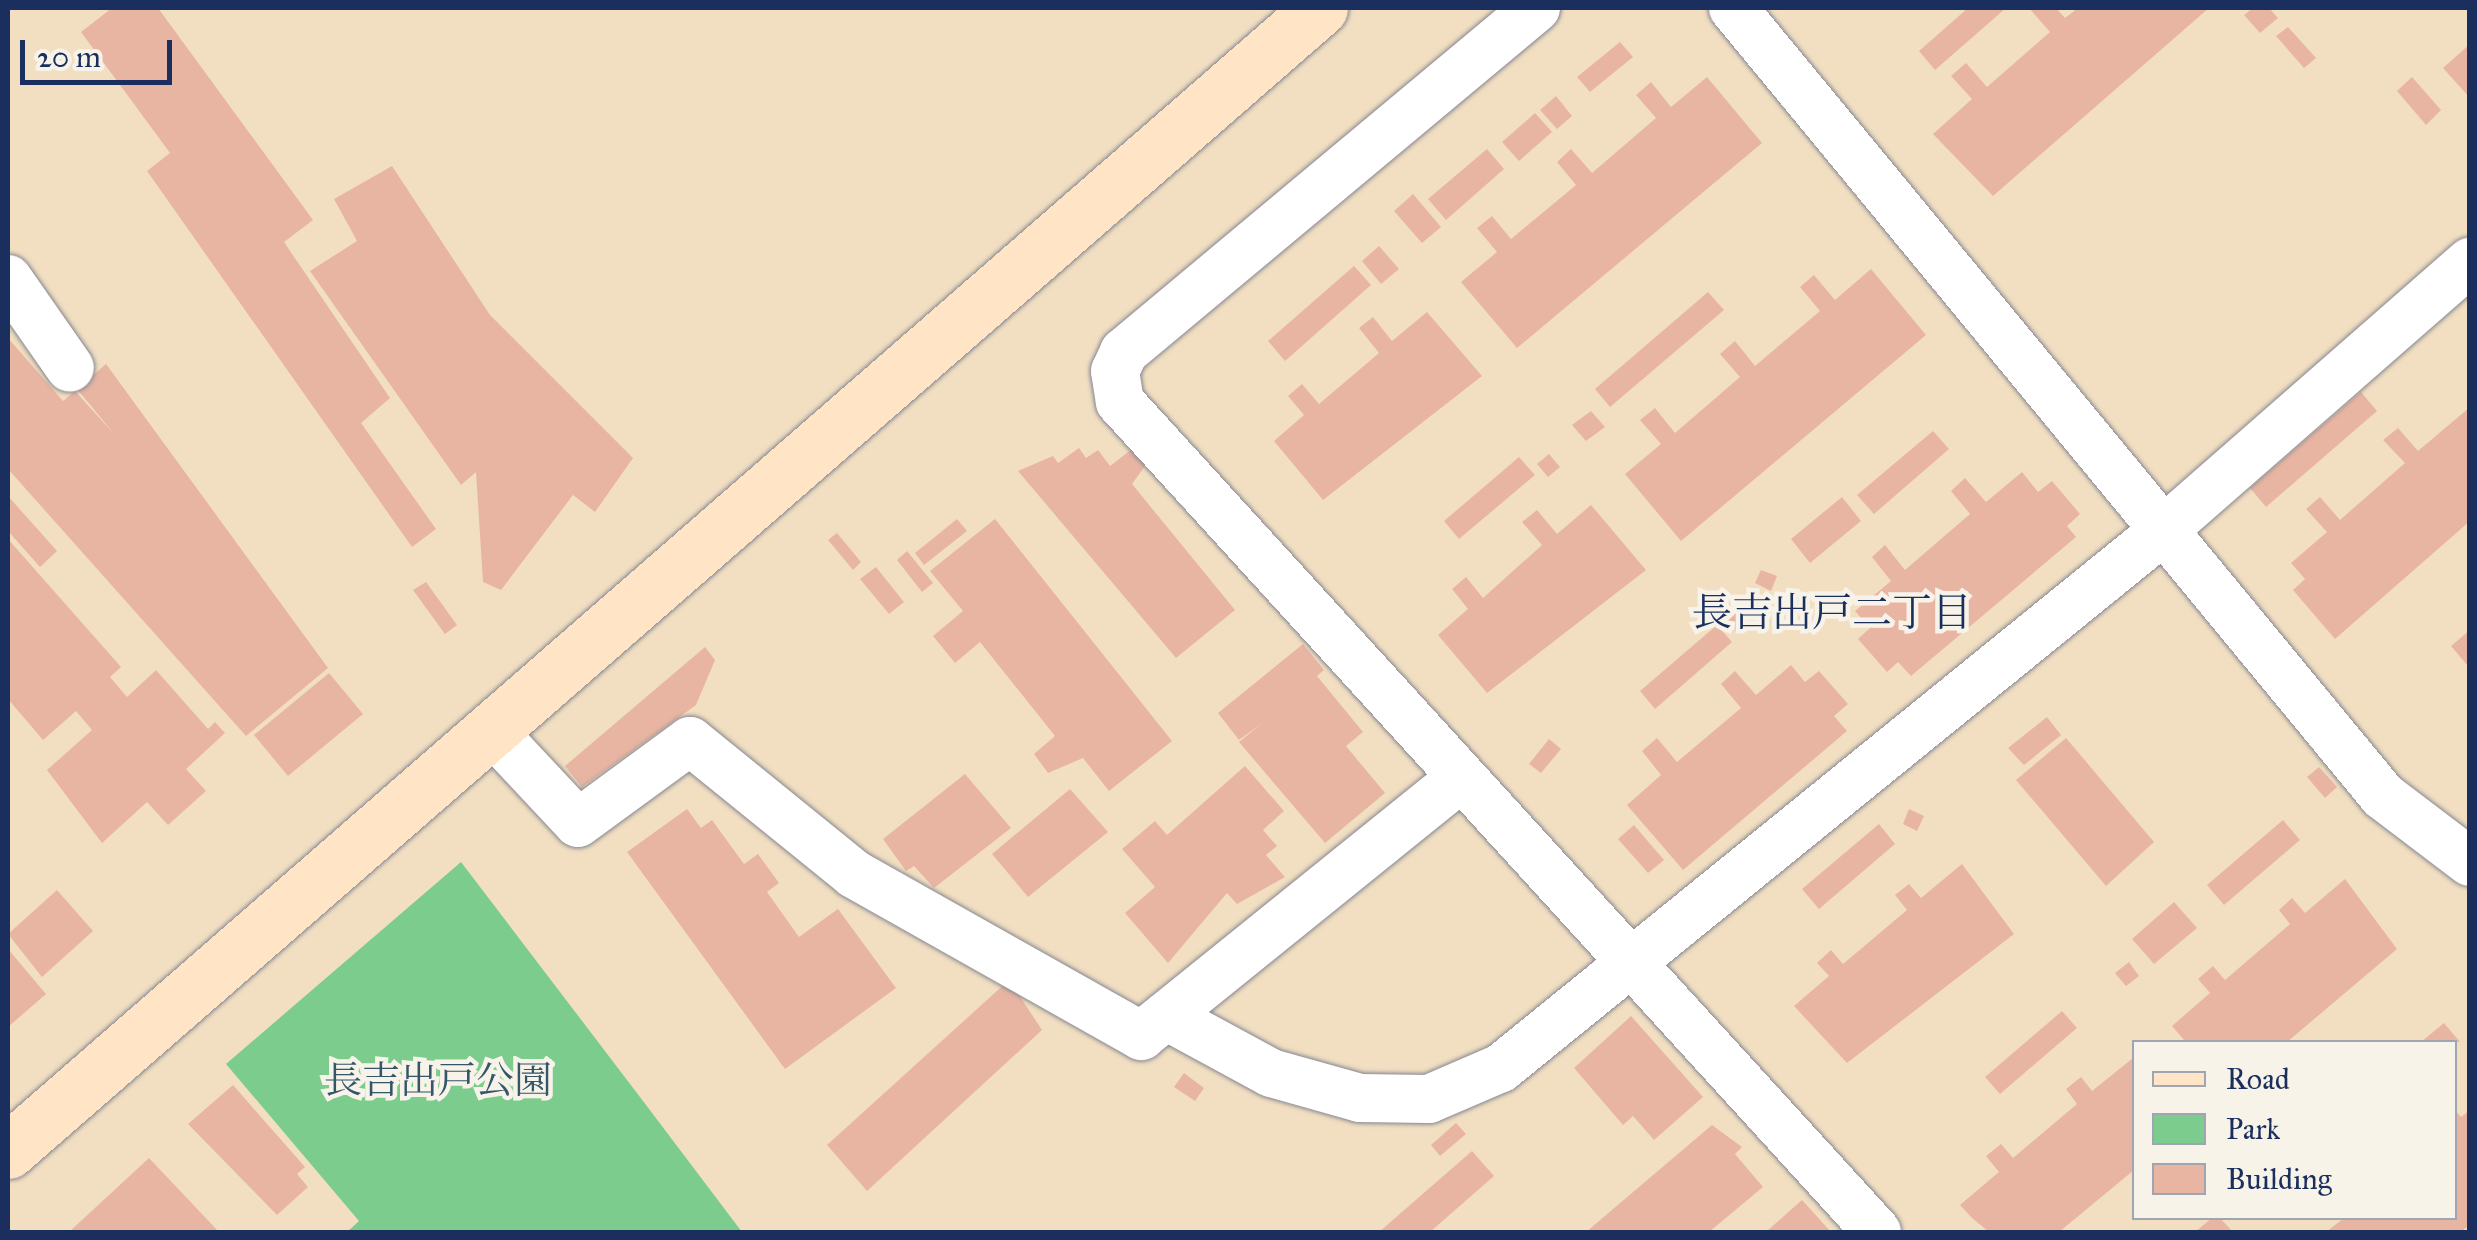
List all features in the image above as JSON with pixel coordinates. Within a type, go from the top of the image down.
[{"type":"street","points":[[8,1151],[1320,8]]},
{"type":"street","points":[[1536,8],[1124,352],[1115,371],[1120,402],[1458,780],[1638,965],[1876,1232]]},
{"type":"street","points":[[1733,8],[2158,534],[2382,796],[2470,862]]},
{"type":"street","points":[[1166,1016],[1271,1073],[1360,1098],[1428,1099],[1501,1068],[1638,965],[2158,534],[2470,262]]},
{"type":"street","points":[[8,279],[70,368]]},
{"type":"street","points":[[490,730],[578,823],[690,741],[854,874],[1142,1036],[1458,780]]},
{"type":"green space","name":"長吉出戸公園","points":[[461,862],[742,1232],[347,1232],[359,1221],[226,1064]]},
{"type":"building","points":[[112,8],[158,8],[313,220],[284,242],[390,398],[361,423],[436,529],[412,547],[147,171],[170,153],[81,32]]},
{"type":"building","points":[[1968,8],[2006,8],[1935,70],[1919,51]]},
{"type":"building","points":[[2029,8],[2056,8],[2065,18],[2078,8],[2209,8],[1993,196],[1933,134],[1972,99],[1951,76],[1966,63],[1987,87],[2050,32]]},
{"type":"building","points":[[2253,8],[2269,8],[2278,18],[2260,33],[2244,15]]},
{"type":"building","points":[[2288,27],[2316,58],[2304,68],[2276,36]]},
{"type":"building","points":[[1620,42],[1633,57],[1590,92],[1577,77]]},
{"type":"building","points":[[2470,44],[2470,98],[2443,68]]},
{"type":"building","points":[[1707,77],[1762,143],[1517,348],[1461,282],[1497,252],[1477,228],[1492,216],[1511,239],[1576,185],[1557,162],[1571,149],[1592,173],[1656,118],[1636,95],[1651,82],[1671,107]]},
{"type":"building","points":[[2412,77],[2441,110],[2426,125],[2397,91]]},
{"type":"building","points":[[1556,96],[1572,116],[1557,129],[1540,110]]},
{"type":"building","points":[[1535,113],[1552,132],[1519,161],[1502,142]]},
{"type":"building","points":[[1487,149],[1504,169],[1446,220],[1428,199]]},
{"type":"building","points":[[392,166],[490,315],[633,458],[595,512],[573,495],[501,590],[483,582],[476,472],[461,485],[310,271],[357,241],[334,199]]},
{"type":"building","points":[[1413,194],[1441,227],[1422,243],[1394,211]]},
{"type":"building","points":[[1379,246],[1399,269],[1381,284],[1362,261]]},
{"type":"building","points":[[1354,266],[1371,285],[1285,361],[1268,341]]},
{"type":"building","points":[[1871,269],[1926,335],[1681,541],[1625,474],[1661,444],[1640,420],[1655,408],[1675,433],[1740,377],[1720,354],[1735,341],[1755,366],[1820,311],[1800,287],[1814,275],[1835,300]]},
{"type":"building","points":[[1708,292],[1724,310],[1610,407],[1595,389]]},
{"type":"building","points":[[1427,312],[1482,376],[1323,500],[1274,441],[1304,415],[1288,396],[1302,384],[1319,404],[1379,353],[1359,328],[1373,317],[1392,341]]},
{"type":"building","points":[[8,338],[63,401],[75,391],[115,435],[77,389],[106,364],[328,668],[246,736],[8,469]]},
{"type":"building","points":[[2361,392],[2377,411],[2266,507],[2250,488]]},
{"type":"building","points":[[2470,407],[2470,521],[2335,639],[2293,590],[2305,579],[2291,563],[2327,532],[2306,509],[2320,497],[2340,520],[2405,463],[2383,440],[2398,428],[2418,451]]},
{"type":"building","points":[[1591,411],[1605,427],[1586,441],[1572,425]]},
{"type":"building","points":[[1933,431],[1949,449],[1874,514],[1857,495]]},
{"type":"building","points":[[1079,448],[1086,458],[1098,450],[1110,466],[1132,449],[1145,466],[1132,484],[1235,610],[1176,658],[1018,471],[1053,456],[1058,463]]},
{"type":"building","points":[[1549,454],[1560,467],[1548,477],[1537,464]]},
{"type":"building","points":[[1519,457],[1535,475],[1459,539],[1444,521]]},
{"type":"building","points":[[2022,472],[2038,492],[2052,481],[2080,514],[2067,526],[2076,537],[1911,676],[1898,662],[1887,672],[1858,639],[1870,628],[1855,611],[1891,581],[1872,557],[1885,545],[1905,570],[1970,514],[1951,491],[1965,478],[1986,502]]},
{"type":"building","points":[[8,496],[57,551],[40,567],[8,531]]},
{"type":"building","points":[[1842,497],[1861,521],[1810,563],[1791,539]]},
{"type":"building","points":[[1591,505],[1646,570],[1487,693],[1438,635],[1468,609],[1452,589],[1466,577],[1483,598],[1542,545],[1522,522],[1537,510],[1557,534]]},
{"type":"building","points":[[957,519],[967,531],[924,565],[915,553]]},
{"type":"building","points":[[995,519],[1172,741],[1109,791],[1083,758],[1048,773],[1034,754],[1055,736],[980,642],[955,663],[933,636],[963,611],[930,571]]},
{"type":"building","points":[[837,533],[861,562],[853,570],[828,540]]},
{"type":"building","points":[[8,539],[121,667],[110,677],[127,697],[156,670],[208,729],[215,722],[225,733],[186,769],[206,791],[168,825],[147,802],[102,843],[47,770],[92,730],[76,711],[43,740],[8,699]]},
{"type":"building","points":[[907,551],[933,583],[922,592],[897,560]]},
{"type":"building","points":[[876,567],[904,602],[889,614],[860,579]]},
{"type":"building","points":[[1761,570],[1777,576],[1771,591],[1755,583]]},
{"type":"building","points":[[426,582],[457,625],[445,634],[413,590]]},
{"type":"building","points":[[1729,609],[1743,617],[1735,631],[1720,623]]},
{"type":"building","points":[[1717,625],[1732,642],[1655,709],[1640,691]]},
{"type":"building","points":[[2470,630],[2470,663],[2467,665],[2451,646]]},
{"type":"building","points":[[1303,644],[1324,670],[1317,676],[1363,732],[1346,746],[1385,793],[1325,843],[1239,742],[1261,724],[1239,740],[1218,713]]},
{"type":"building","points":[[705,647],[715,660],[696,705],[582,787],[565,766]]},
{"type":"building","points":[[1791,665],[1805,682],[1819,671],[1848,704],[1834,716],[1847,731],[1683,870],[1627,805],[1661,775],[1642,751],[1657,738],[1677,762],[1741,708],[1721,684],[1735,671],[1756,695]]},
{"type":"building","points":[[329,673],[363,714],[288,776],[254,735]]},
{"type":"building","points":[[2047,717],[2061,735],[2024,765],[2008,748]]},
{"type":"building","points":[[2066,738],[2154,842],[2106,886],[2016,780]]},
{"type":"building","points":[[1549,739],[1561,749],[1541,773],[1529,764]]},
{"type":"building","points":[[1245,766],[1284,811],[1263,830],[1277,846],[1266,855],[1285,877],[1237,904],[1227,893],[1168,963],[1125,913],[1155,887],[1122,849],[1155,821],[1167,835]]},
{"type":"building","points":[[2319,767],[2337,787],[2325,798],[2307,777]]},
{"type":"building","points":[[965,774],[1011,828],[934,888],[914,866],[906,871],[883,839]]},
{"type":"building","points":[[1070,789],[1108,832],[1028,897],[992,854]]},
{"type":"building","points":[[687,809],[701,828],[712,820],[744,864],[758,854],[779,883],[767,892],[799,937],[838,909],[896,988],[785,1069],[627,852]]},
{"type":"building","points":[[1909,809],[1924,816],[1917,831],[1903,824]]},
{"type":"building","points":[[2283,820],[2300,840],[2224,905],[2207,885]]},
{"type":"building","points":[[1879,824],[1895,844],[1819,909],[1802,889]]},
{"type":"building","points":[[1634,825],[1664,860],[1648,873],[1618,839]]},
{"type":"building","points":[[1962,864],[2014,934],[1847,1063],[1794,1006],[1829,976],[1817,963],[1831,950],[1843,964],[1907,910],[1895,895],[1909,884],[1921,898]]},
{"type":"building","points":[[2345,879],[2397,949],[2289,1040],[2184,1040],[2172,1026],[2210,993],[2198,979],[2213,966],[2225,980],[2290,924],[2279,910],[2292,898],[2305,913]]},
{"type":"building","points":[[57,890],[93,931],[42,977],[8,934]]},
{"type":"building","points":[[2174,902],[2197,928],[2154,964],[2132,939]]},
{"type":"building","points":[[8,949],[46,994],[8,1027]]},
{"type":"building","points":[[2129,962],[2139,976],[2126,986],[2115,973]]},
{"type":"building","points":[[1009,980],[1042,1030],[867,1191],[827,1145]]},
{"type":"building","points":[[2062,1011],[2077,1028],[2000,1094],[1985,1077]]},
{"type":"building","points":[[1631,1016],[1703,1097],[1654,1140],[1633,1116],[1623,1125],[1574,1068]]},
{"type":"building","points":[[2444,1023],[2460,1042],[2457,1040],[2423,1040]]},
{"type":"building","points":[[2132,1059],[2132,1172],[2059,1232],[1989,1232],[1972,1218],[1960,1205],[1999,1172],[1986,1156],[2001,1144],[2013,1158],[2077,1104],[2066,1089],[2081,1077],[2092,1091]]},
{"type":"building","points":[[1184,1073],[1204,1088],[1195,1101],[1174,1087]]},
{"type":"building","points":[[233,1085],[305,1167],[297,1174],[308,1187],[277,1215],[188,1124]]},
{"type":"building","points":[[2470,1110],[2470,1225],[2460,1232],[2326,1232],[2341,1220],[2457,1220],[2457,1112],[2461,1117]]},
{"type":"building","points":[[1456,1123],[1466,1134],[1440,1156],[1431,1145]]},
{"type":"building","points":[[1712,1125],[1742,1147],[1735,1154],[1763,1187],[1709,1232],[1586,1232]]},
{"type":"building","points":[[1472,1151],[1494,1176],[1430,1232],[1379,1232]]},
{"type":"building","points":[[149,1158],[219,1232],[69,1232]]},
{"type":"building","points":[[1802,1200],[1831,1232],[1768,1230]]},
{"type":"building","points":[[2210,1220],[2222,1220],[2233,1232],[2195,1232]]},
{"type":"district","name":"長吉出戸二丁目","points":[[1832,613]]}]
